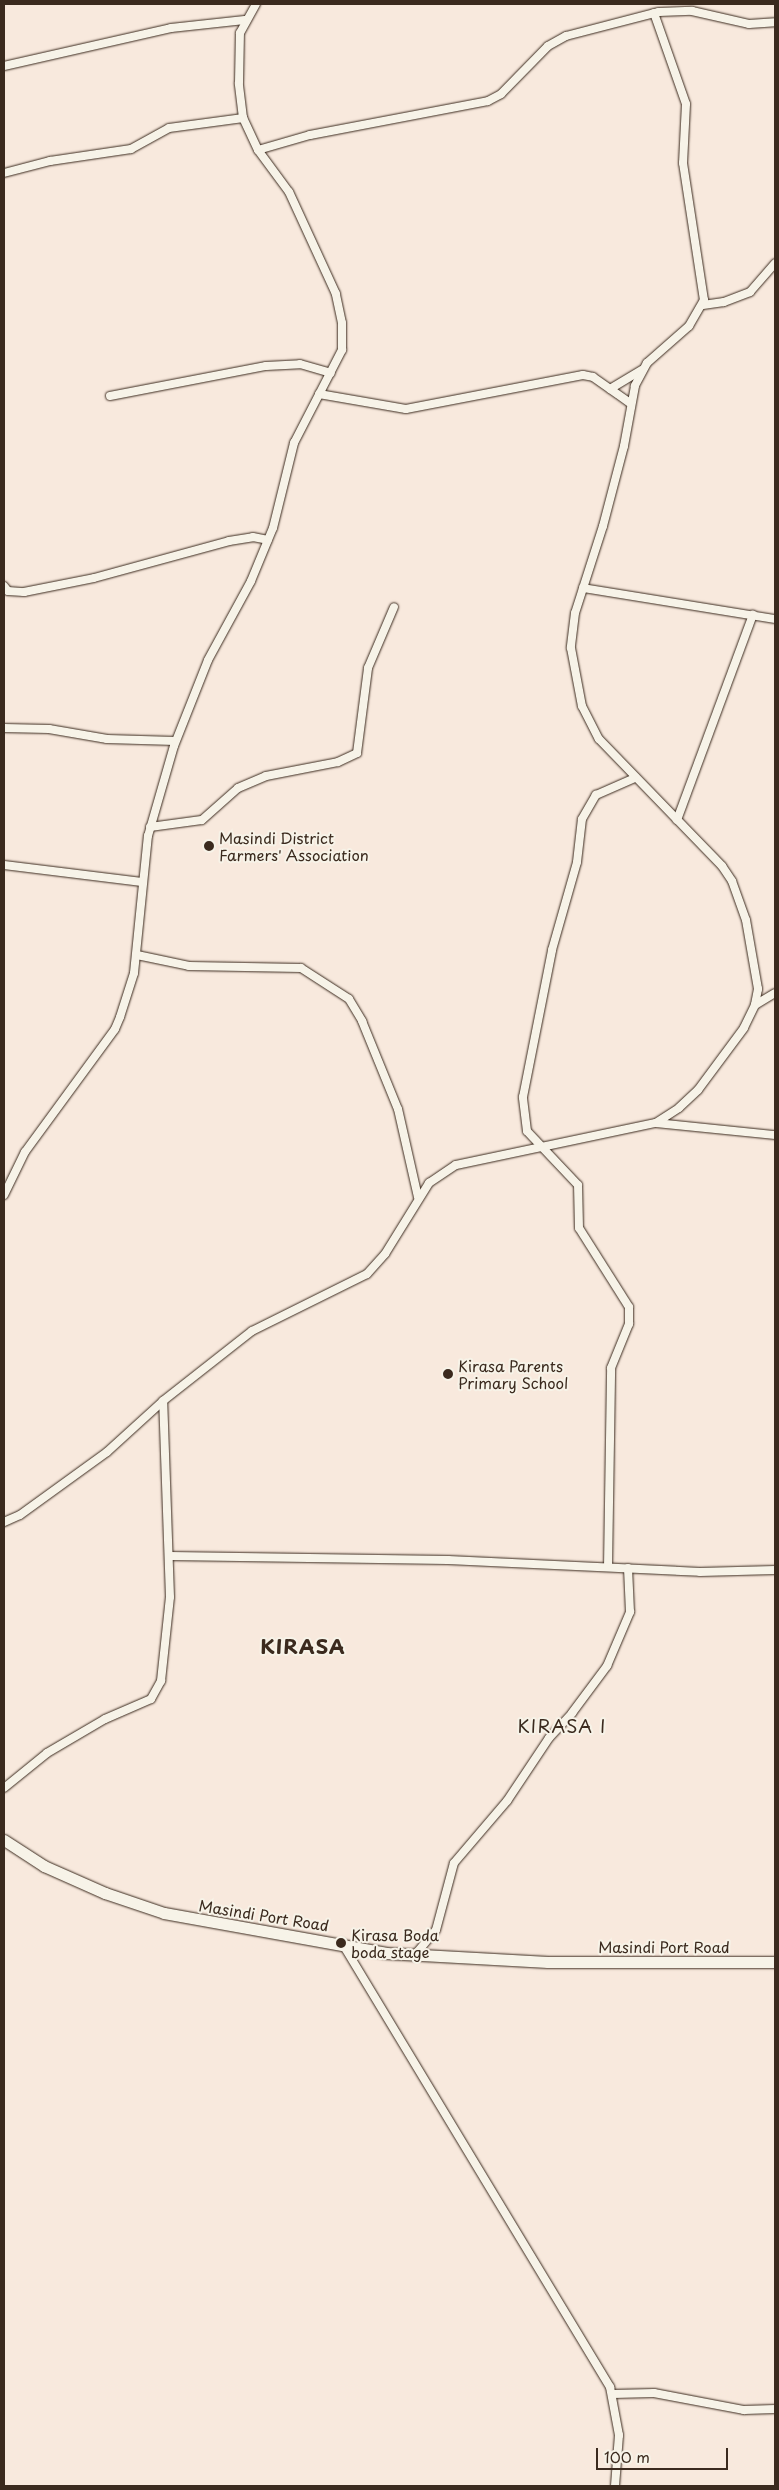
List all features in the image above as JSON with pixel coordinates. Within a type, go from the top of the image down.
[{"type":"main road","name":"Masindi Port Road","points":[[4,1840],[44,1866],[105,1893],[164,1913],[414,1956],[587,1963],[775,1962]]},
{"type":"street","points":[[4,1195],[25,1152],[115,1029],[134,973],[142,882],[150,827],[175,741],[208,660],[251,581],[279,511],[294,443],[331,374],[343,342],[336,294],[289,192],[258,150],[243,118],[238,47],[245,20],[256,4]]},
{"type":"street","points":[[258,150],[310,135],[488,101],[501,94],[548,46],[566,36],[654,13],[667,7],[749,24],[775,22]]},
{"type":"street","points":[[610,389],[642,370],[689,326],[703,305],[683,163],[685,100],[654,13]]},
{"type":"street","points":[[4,66],[171,28],[245,20]]},
{"type":"street","points":[[4,173],[50,161],[131,149],[169,128],[243,118]]},
{"type":"street","points":[[703,305],[724,302],[750,292],[775,263]]},
{"type":"street","points":[[110,396],[266,366],[300,364],[331,374]]},
{"type":"street","points":[[642,370],[630,403],[624,446],[575,613],[571,648],[582,706],[599,740],[722,866],[737,894],[755,962],[758,989],[755,1005],[744,1028],[698,1090],[679,1108],[656,1123]]},
{"type":"street","points":[[319,394],[406,409],[580,375],[593,377],[630,403]]},
{"type":"street","points":[[4,586],[8,591],[24,592],[94,578],[229,541],[252,537],[268,540]]},
{"type":"street","points":[[583,588],[775,618]]},
{"type":"street","points":[[150,827],[202,820],[238,788],[266,776],[338,762],[357,753],[360,748],[364,687],[394,606]]},
{"type":"street","points":[[677,820],[754,615]]},
{"type":"street","points":[[4,728],[49,730],[107,739],[175,741]]},
{"type":"street","points":[[608,1567],[611,1368],[629,1324],[628,1307],[579,1228],[578,1185],[526,1131],[524,1097],[552,950],[577,862],[582,819],[596,795],[635,778]]},
{"type":"street","points":[[4,865],[142,882]]},
{"type":"street","points":[[137,955],[189,966],[301,968],[349,999],[362,1021],[398,1109],[418,1197]]},
{"type":"street","points":[[755,1005],[775,993]]},
{"type":"street","points":[[4,1522],[20,1515],[108,1452],[163,1401],[252,1331],[367,1274],[385,1254],[418,1197],[429,1183],[456,1164],[656,1123],[775,1134]]},
{"type":"street","points":[[4,1788],[47,1752],[106,1719],[151,1699],[161,1680],[170,1597],[163,1401]]},
{"type":"street","points":[[170,1556],[448,1560],[758,1573],[775,1570]]},
{"type":"street","points":[[414,1956],[436,1930],[454,1863],[507,1801],[549,1738],[572,1713],[607,1666],[630,1612],[628,1568]]},
{"type":"street","points":[[342,1943],[613,2394],[618,2435],[615,2486]]},
{"type":"street","points":[[613,2394],[654,2393],[744,2410],[775,2409]]},
{"type":"place","name":"Masindi District Farmers' Association","points":[[209,846]]},
{"type":"place","name":"Kirasa Parents Primary School","points":[[448,1374]]},
{"type":"place","name":"Kirasa Boda boda stage","points":[[341,1943]]},
{"type":"district","name":"KIRASA","points":[[303,1646]]},
{"type":"district","name":"KIRASA I","points":[[562,1726]]}]
